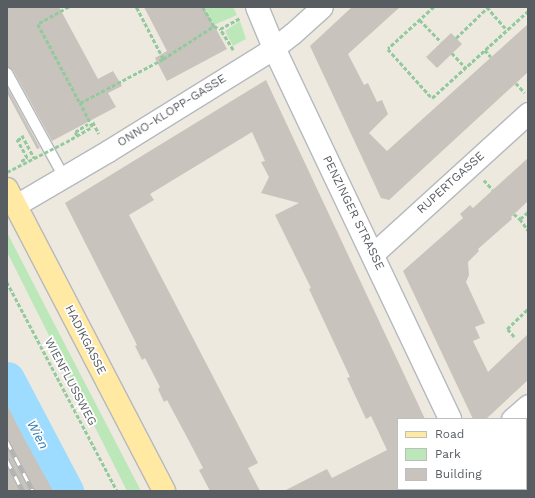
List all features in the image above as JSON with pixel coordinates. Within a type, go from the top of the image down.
[{"type":"main road","name":"HADIKGASSE","points":[[11,197],[164,491]]},
{"type":"street","name":"ONNO-KLOPP-GASSE","points":[[11,197],[64,177],[274,48],[322,7]]},
{"type":"street","name":"PENZINGER STRASSE","points":[[258,8],[274,48],[450,418]]},
{"type":"street","name":"RUPERTGASSE","points":[[373,254],[528,113]]},
{"type":"street","points":[[513,418],[528,405]]},
{"type":"lane","points":[[7,73],[64,177]]},
{"type":"path","points":[[7,172],[92,128],[38,24],[68,7]]},
{"type":"path","points":[[136,7],[163,59]]},
{"type":"path","points":[[203,7],[214,26],[220,29],[231,48]]},
{"type":"path","points":[[434,7],[388,49],[432,98],[528,11]]},
{"type":"path","points":[[456,38],[487,7],[507,30]]},
{"type":"path","points":[[220,29],[258,8]]},
{"type":"path","points":[[420,20],[441,42]]},
{"type":"path","points":[[80,103],[163,59],[214,26]]},
{"type":"path","points":[[486,50],[492,57]]},
{"type":"path","points":[[452,53],[466,68]]},
{"type":"path","points":[[516,83],[528,96]]},
{"type":"path","points":[[77,136],[74,132],[88,124]]},
{"type":"path","points":[[21,161],[27,158],[17,140],[24,138],[34,158]]},
{"type":"path","points":[[520,219],[528,212]]},
{"type":"path","points":[[514,214],[520,219],[528,230]]},
{"type":"path","name":"WIENFLUSSWEG","points":[[7,282],[117,491]]},
{"type":"path","points":[[514,337],[506,329],[528,309]]},
{"type":"green space","points":[[205,7],[233,7],[237,15],[214,25]]},
{"type":"green space","points":[[240,21],[246,39],[233,46],[225,31]]},
{"type":"green space","points":[[7,232],[141,491],[127,491],[7,252]]},
{"type":"building","points":[[7,7],[59,7],[98,79],[113,71],[122,86],[108,93],[116,107],[52,141],[13,70],[7,67]]},
{"type":"building","points":[[144,7],[204,7],[227,49],[167,81],[155,58],[167,51]]},
{"type":"building","points":[[352,7],[400,7],[348,54],[364,85],[368,83],[377,102],[382,100],[388,114],[369,133],[387,151],[528,24],[528,72],[389,200],[381,198],[310,46]]},
{"type":"building","points":[[451,33],[462,44],[437,68],[426,57]]},
{"type":"building","points":[[266,80],[425,418],[397,418],[398,491],[284,491],[327,469],[332,478],[387,450],[371,416],[366,419],[347,378],[350,377],[309,289],[311,288],[275,215],[299,203],[261,193],[269,177],[261,162],[265,161],[252,132],[150,194],[154,200],[129,215],[258,463],[248,468],[260,491],[210,491],[199,470],[203,468],[167,400],[164,402],[158,389],[160,387],[145,358],[142,360],[135,346],[137,345],[65,203]]},
{"type":"building","points":[[7,87],[40,148],[37,149],[7,93]]},
{"type":"building","points":[[528,158],[528,201],[511,217],[512,219],[478,249],[479,251],[468,262],[469,275],[466,282],[485,323],[475,327],[480,338],[473,341],[488,372],[528,334],[528,380],[487,418],[473,418],[403,271],[463,218],[460,214],[470,205],[473,208]]},
{"type":"building","points":[[7,405],[25,440],[53,491],[7,491]]},
{"type":"waterway","name":"Wien","points":[[7,379],[66,491]]},
{"type":"railway","points":[[7,441],[33,491]]},
{"type":"railway","points":[[7,460],[23,491]]}]
